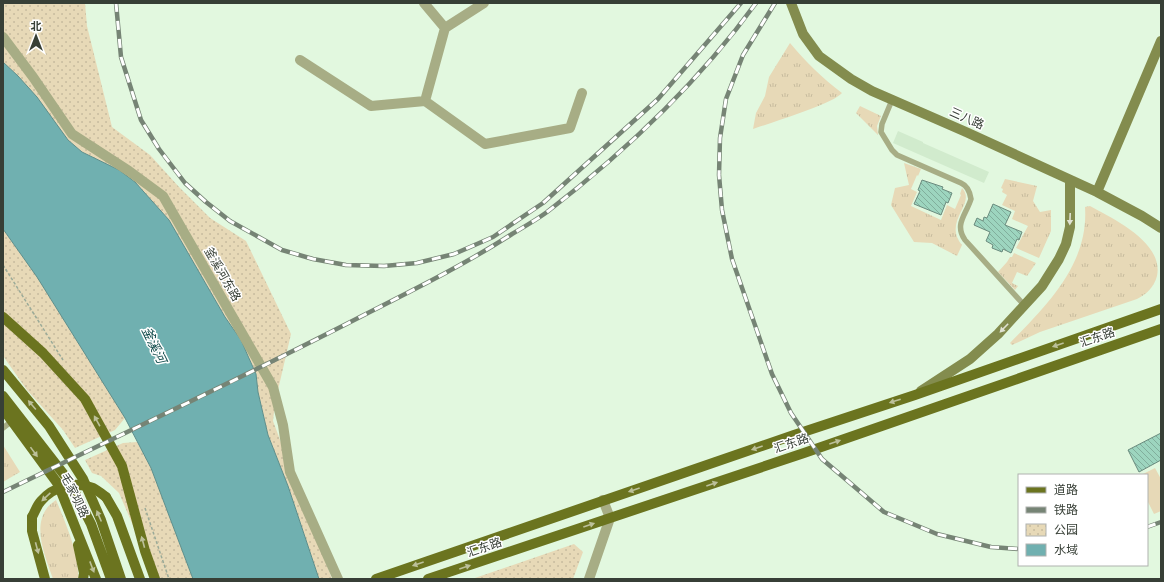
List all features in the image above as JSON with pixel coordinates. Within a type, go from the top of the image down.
[{"type":"main road","name":"三八路","points":[[791,3],[803,34],[819,56],[850,80],[1097,192],[1161,228]]},
{"type":"main road","points":[[1097,192],[1161,41]]},
{"type":"main road","points":[[915,395],[970,359],[998,334],[1042,286],[1059,259],[1066,244],[1070,227],[1070,180]]},
{"type":"main road","points":[[1158,310],[1161,303]]},
{"type":"main road","name":"汇东路","points":[[376,579],[603,500],[915,395],[1158,310]]},
{"type":"main road","points":[[3,317],[43,353],[85,399],[122,466],[145,552],[155,579]]},
{"type":"main road","name":"汇东路","points":[[428,579],[818,448],[1161,329]]},
{"type":"main road","points":[[3,370],[49,426],[83,479],[101,520],[121,579]]},
{"type":"main road","name":"毛家坝路","points":[[3,396],[68,481],[90,524],[111,579]]},
{"type":"main road","name":"毛家坝路","points":[[3,409],[58,484],[96,579]]},
{"type":"main road","points":[[58,484],[79,547],[84,573],[83,579]]},
{"type":"main road","points":[[45,579],[32,531],[32,517],[41,502],[52,491],[64,485],[80,484],[94,488],[106,497],[117,516],[140,579]]},
{"type":"street","points":[[424,3],[445,28]]},
{"type":"street","points":[[425,101],[445,28],[484,3]]},
{"type":"street","name":"釜溪河东路","points":[[3,37],[33,77],[72,134],[129,171],[163,196],[273,387],[283,425],[290,472],[338,579]]},
{"type":"street","points":[[300,60],[371,106],[425,101],[485,144],[570,128],[582,93]]},
{"type":"street","points":[[589,579],[610,518],[603,500]]},
{"type":"lane","points":[[892,100],[881,129],[882,134],[890,148],[897,155],[961,183],[968,188],[971,199],[960,224],[961,234],[1025,306]]},
{"type":"lane","points":[[3,428],[12,421]]},
{"type":"shaded area","points":[[898,131],[989,172],[984,183],[893,143]]},
{"type":"green space","points":[[3,3],[85,3],[87,26],[112,127],[150,155],[210,218],[246,241],[291,334],[275,403],[273,421],[332,579],[319,579],[288,486],[268,435],[258,392],[256,374],[241,340],[225,317],[169,220],[135,182],[119,170],[82,152],[68,140],[18,76],[3,62]]},
{"type":"green space","points":[[790,43],[814,70],[842,93],[814,108],[753,129],[756,113],[765,96],[769,77]]},
{"type":"green space","points":[[860,106],[881,116],[877,126],[878,135],[856,113]]},
{"type":"green space","points":[[904,163],[921,169],[911,189],[917,192],[911,206],[941,220],[947,205],[955,209],[961,195],[962,188],[966,200],[957,221],[957,236],[962,245],[957,256],[932,243],[914,242],[891,205],[895,188],[909,185]]},
{"type":"green space","points":[[1005,179],[1037,186],[1033,201],[1040,212],[1051,210],[1051,231],[1039,258],[1016,248],[1028,226],[1012,219],[1015,211],[1002,205],[1007,195],[1002,192],[1003,189],[1001,188]]},
{"type":"green space","points":[[1090,206],[1124,225],[1145,243],[1153,253],[1157,264],[1157,276],[1154,284],[1144,295],[1137,299],[1040,332],[1012,345],[1010,343],[1051,298],[1073,265],[1080,247],[1084,228],[1085,207]]},
{"type":"green space","points":[[3,229],[37,277],[125,418],[115,430],[75,448],[63,430],[27,390],[3,356]]},
{"type":"green space","points":[[1014,253],[1036,263],[1027,276],[1017,272],[1012,283],[1018,286],[1015,290],[998,272]]},
{"type":"green space","points":[[137,442],[151,468],[193,579],[156,579],[119,493],[101,476],[92,473],[85,460],[123,443]]},
{"type":"green space","points":[[3,445],[20,472],[3,482]]},
{"type":"green space","points":[[1155,468],[1161,479],[1161,511],[1154,514],[1148,502],[1148,474],[1143,474]]},
{"type":"green space","points":[[56,500],[74,549],[77,560],[78,579],[53,579],[44,553],[40,534],[43,516],[47,508]]},
{"type":"green space","points":[[574,544],[583,552],[573,579],[472,579]]},
{"type":"water","name":"釜溪河","points":[[3,62],[37,97],[68,140],[82,152],[119,170],[135,182],[169,220],[225,317],[241,340],[256,374],[258,392],[268,435],[288,486],[319,579],[193,579],[151,468],[125,418],[37,277],[3,229]]},
{"type":"building","points":[[922,180],[943,187],[942,189],[952,193],[948,203],[946,202],[941,215],[914,204],[920,191],[918,190]]},
{"type":"building","points":[[993,204],[1011,212],[1005,225],[1022,232],[1011,253],[1003,249],[1002,252],[992,248],[993,245],[986,241],[990,232],[974,225],[977,218],[983,221],[984,217],[987,218]]},
{"type":"building","points":[[1161,433],[1161,460],[1139,472],[1128,450]]},
{"type":"railway","points":[[116,3],[121,57],[141,120],[159,149],[185,183],[230,221],[282,250],[313,259],[346,265],[384,266],[417,263],[454,254],[493,237],[543,203],[658,99],[741,3]]},
{"type":"railway","points":[[3,492],[316,340],[437,277],[539,218],[576,189],[632,141],[659,115],[710,61],[756,3]]},
{"type":"railway","points":[[775,3],[743,55],[726,99],[720,138],[719,175],[722,210],[732,259],[772,374],[791,413],[822,459],[884,512],[937,534],[991,547],[1018,549]]},
{"type":"railway","points":[[1148,527],[1161,522]]}]
